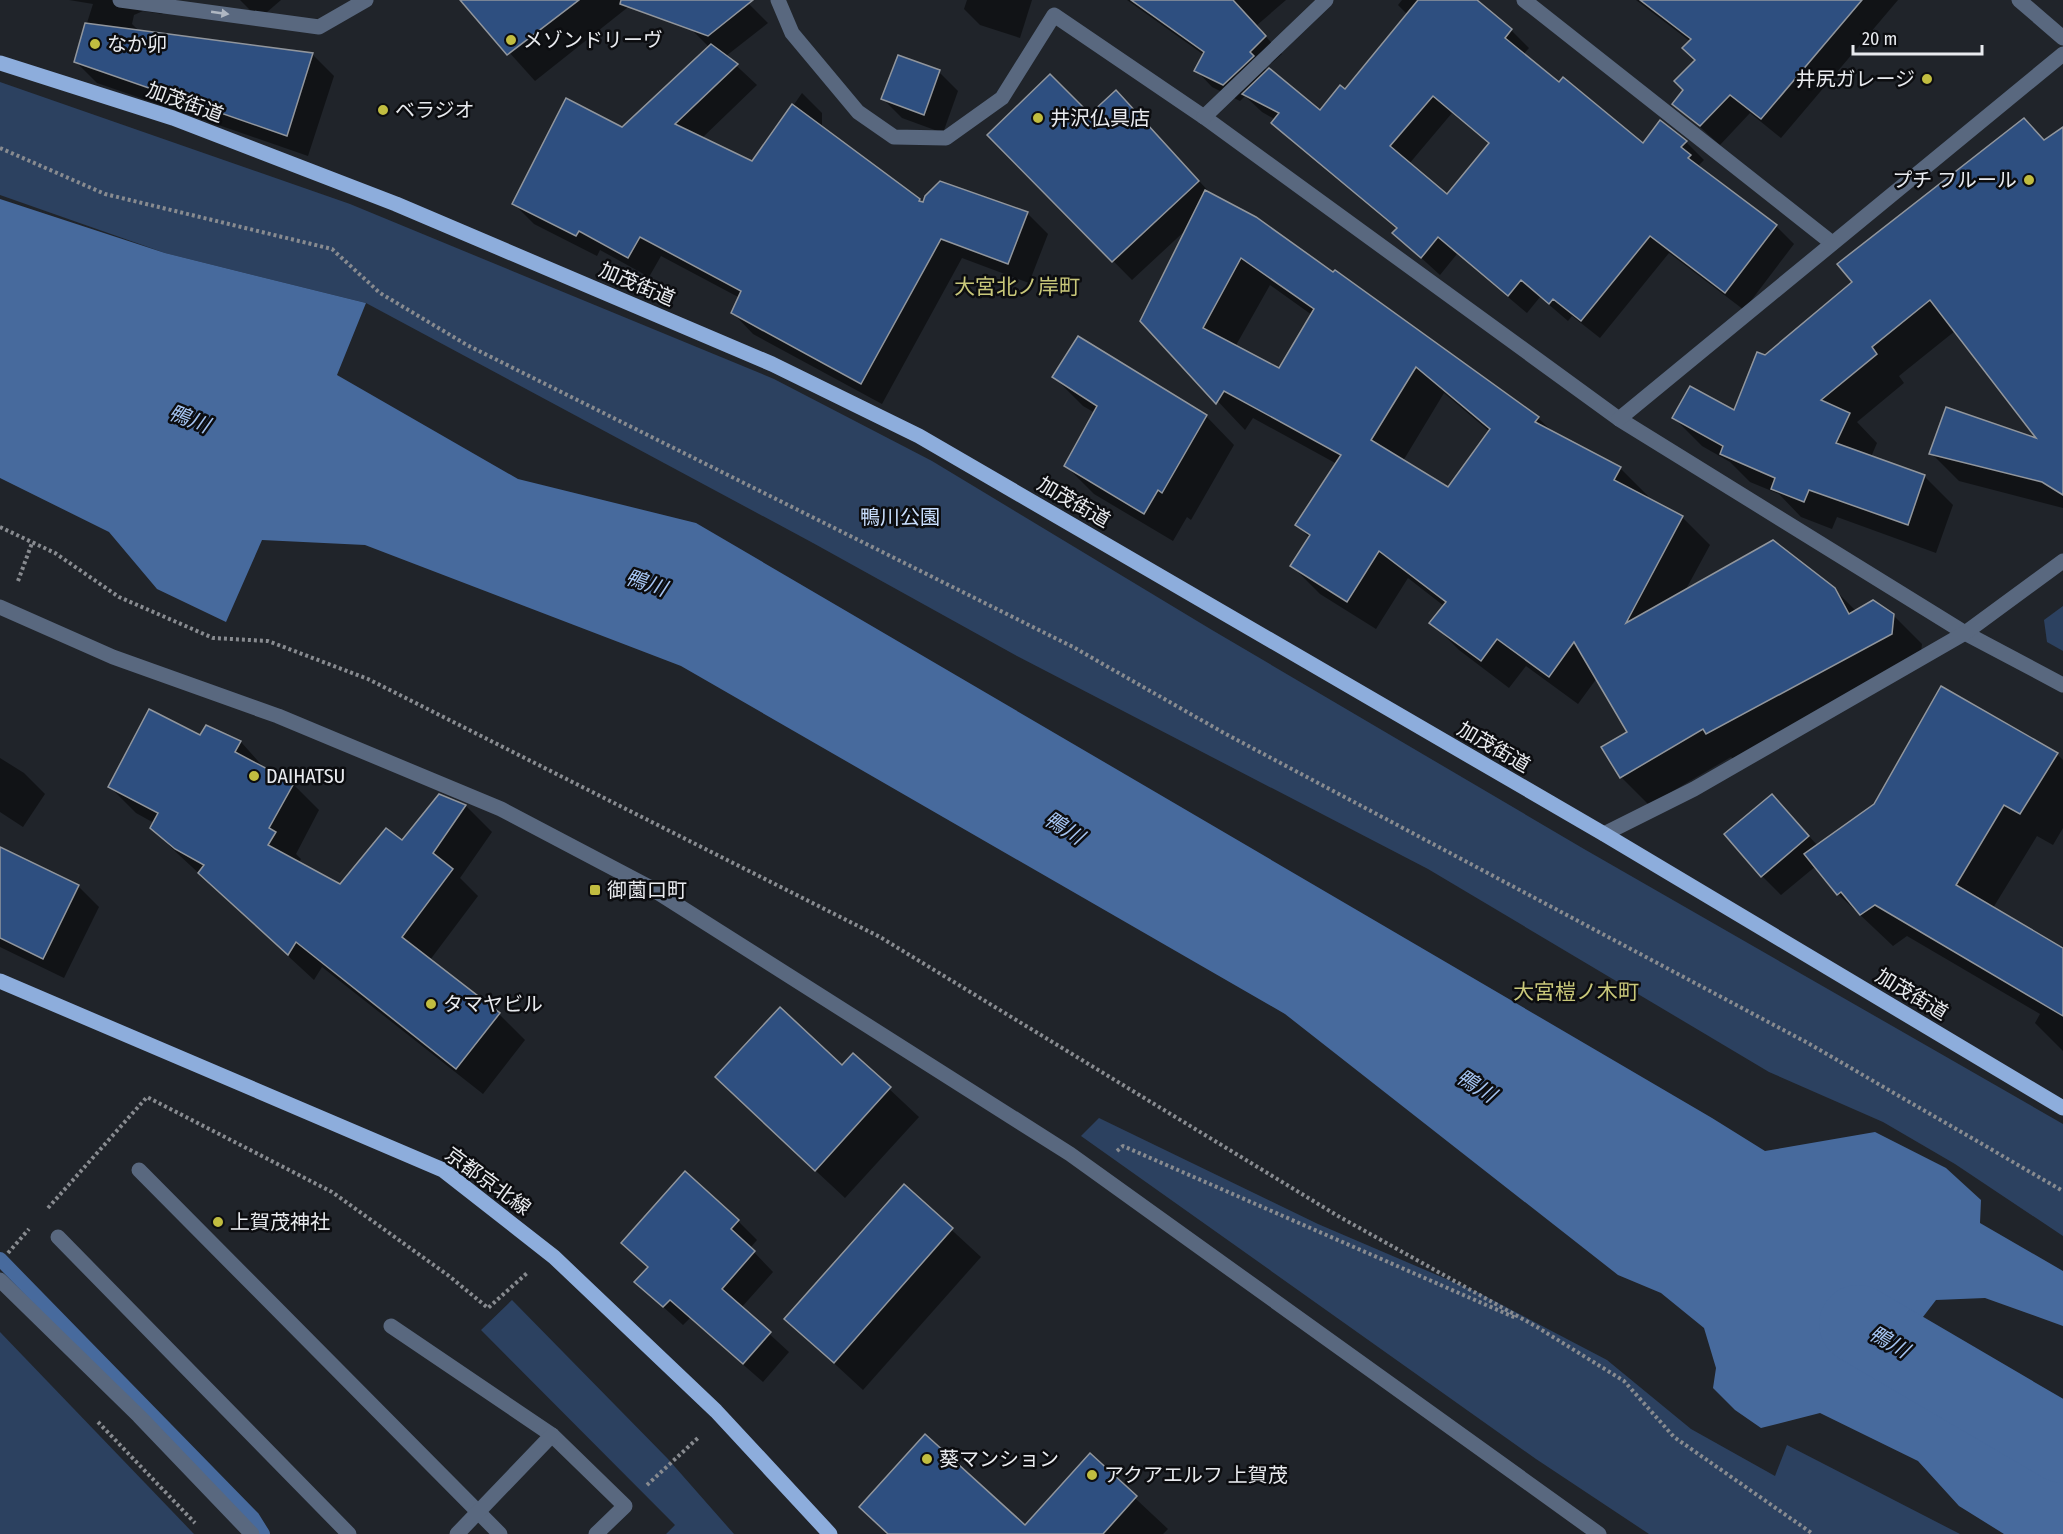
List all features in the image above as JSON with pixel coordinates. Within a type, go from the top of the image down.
[{"type":"main road","name":"加茂街道","points":[[0,63],[173,118],[396,204],[772,364],[919,436],[1604,834],[2063,1108]]},
{"type":"main road","name":"京都京北線","points":[[0,981],[443,1170],[554,1257],[716,1411],[830,1534]]},
{"type":"street","points":[[120,0],[319,27],[366,0]]},
{"type":"street","points":[[778,0],[792,33],[858,112],[894,137],[946,138],[1002,98],[1054,15],[1204,117],[1619,419],[1965,633],[2063,685]]},
{"type":"street","points":[[1204,117],[1326,0]]},
{"type":"street","points":[[1524,0],[1832,243]]},
{"type":"street","points":[[2019,0],[2063,38]]},
{"type":"street","points":[[1619,419],[2063,54]]},
{"type":"street","points":[[1604,834],[1694,789],[1965,633],[2063,561]]},
{"type":"street","points":[[0,608],[113,657],[278,716],[501,810],[649,887],[1095,1172],[1599,1534]]},
{"type":"street","points":[[139,1170],[500,1534]]},
{"type":"street","points":[[58,1237],[349,1534]]},
{"type":"street","points":[[0,1280],[139,1416],[252,1534]]},
{"type":"street","points":[[391,1326],[552,1435],[625,1506],[596,1534]]},
{"type":"street","points":[[456,1534],[552,1435]]},
{"type":"path","points":[[0,148],[105,194],[332,249],[380,293],[467,345],[1073,647],[1234,739],[1806,1042],[2063,1191]]},
{"type":"path","points":[[0,528],[55,553],[119,597],[213,638],[268,641],[368,678],[880,937],[1338,1216],[1537,1327],[1624,1381],[1674,1437],[1813,1534]]},
{"type":"path","points":[[14,591],[33,543]]},
{"type":"path","points":[[46,1209],[147,1097],[332,1192],[449,1276],[488,1308],[526,1274],[554,1257]]},
{"type":"path","points":[[1095,1172],[1123,1146],[1537,1327]]},
{"type":"path","points":[[0,1261],[31,1227]]},
{"type":"path","points":[[518,1267],[534,1282]]},
{"type":"path","points":[[625,1506],[699,1437],[716,1411]]},
{"type":"path","points":[[91,1415],[198,1526]]},
{"type":"path","points":[[690,1428],[706,1445]]},
{"type":"green space","name":"鴨川公園","points":[[0,82],[350,204],[774,379],[932,461],[1212,630],[1584,849],[2063,1124],[2063,1236],[1955,1164],[1883,1122],[1769,1072],[1428,869],[1017,656],[813,543],[366,303],[165,253],[0,195]]},
{"type":"green space","points":[[2063,606],[2063,651],[2047,642],[2044,620]]},
{"type":"green space","points":[[1099,1118],[1318,1224],[1479,1293],[1607,1360],[1691,1429],[1775,1476],[1787,1445],[1960,1534],[1649,1534],[1536,1459],[1081,1136]]},
{"type":"green space","points":[[512,1300],[668,1459],[734,1534],[666,1534],[675,1525],[481,1330]]},
{"type":"green space","points":[[0,1332],[194,1534],[0,1534]]},
{"type":"water","points":[[0,199],[165,253],[366,303],[337,375],[518,479],[696,523],[1765,1151],[1875,1132],[1946,1168],[1981,1200],[1980,1223],[2063,1271],[2063,1326],[1985,1298],[1936,1300],[1916,1326],[1965,1400],[2036,1461],[2063,1480],[2063,1534],[2004,1534],[1959,1506],[1918,1461],[1820,1413],[1761,1428],[1735,1410],[1713,1388],[1716,1368],[1704,1328],[1661,1293],[1618,1275],[1285,1014],[681,666],[365,545],[262,540],[226,622],[157,589],[109,532],[0,478]]},
{"type":"building","name":"メゾンドリーヴ","points":[[460,0],[579,0],[507,55]]},
{"type":"building","points":[[621,0],[753,0],[708,36],[620,4]]},
{"type":"building","points":[[1131,0],[1233,0],[1266,36],[1250,52],[1254,56],[1223,85],[1194,71],[1204,52]]},
{"type":"building","points":[[1418,0],[1477,0],[1512,29],[1505,38],[1559,82],[1563,77],[1643,143],[1660,120],[1687,141],[1681,147],[1691,155],[1688,158],[1777,225],[1725,293],[1650,236],[1581,321],[1553,299],[1549,304],[1521,280],[1508,296],[1438,237],[1421,258],[1392,233],[1397,228],[1271,123],[1279,113],[1242,94],[1269,68],[1320,110],[1340,85],[1345,89]],"holes":[[[1433,96],[1489,143],[1447,194],[1390,146]]]},
{"type":"building","points":[[1640,0],[1862,0],[1761,119],[1730,95],[1700,126],[1672,104],[1683,90],[1674,81],[1695,60],[1682,48],[1691,39]]},
{"type":"building","points":[[85,23],[313,53],[287,136],[74,62]]},
{"type":"building","points":[[711,44],[738,64],[675,124],[752,161],[792,104],[920,199],[919,201],[923,202],[925,196],[940,181],[1028,212],[1008,264],[941,239],[861,384],[731,313],[741,291],[640,237],[628,258],[579,231],[576,236],[512,204],[566,98],[622,127]]},
{"type":"building","points":[[898,55],[940,70],[924,115],[881,99]]},
{"type":"building","points":[[1050,74],[1090,114],[1116,90],[1199,181],[1112,262],[987,135]]},
{"type":"building","points":[[2024,118],[2044,140],[2063,127],[2063,495],[2042,482],[1929,454],[1946,407],[2036,438],[1930,300],[1872,347],[1877,354],[1821,400],[1850,413],[1836,443],[1925,475],[1908,525],[1809,490],[1804,502],[1771,489],[1775,478],[1720,454],[1723,446],[1672,418],[1690,386],[1734,410],[1757,352],[1765,355],[1852,282],[1837,264]]},
{"type":"building","points":[[1205,190],[1256,217],[1333,272],[1335,270],[1539,417],[1535,422],[1621,467],[1614,480],[1683,516],[1626,623],[1773,540],[1835,588],[1849,614],[1873,600],[1894,614],[1892,634],[1706,734],[1703,729],[1620,778],[1601,747],[1627,732],[1574,642],[1549,677],[1497,639],[1481,661],[1429,623],[1446,602],[1379,551],[1347,602],[1290,566],[1310,535],[1295,525],[1341,455],[1224,391],[1216,404],[1140,321]],"holes":[[[1241,258],[1314,309],[1279,368],[1203,328]],[[1416,367],[1490,429],[1448,487],[1371,440]]]},
{"type":"building","points":[[1078,336],[1207,415],[1162,493],[1158,490],[1144,514],[1064,466],[1097,406],[1052,377]]},
{"type":"building","points":[[1941,686],[2058,753],[2020,814],[2004,805],[1956,885],[2063,948],[2063,1016],[1875,905],[1860,915],[1841,892],[1837,895],[1804,854],[1874,804]]},
{"type":"building","points":[[149,709],[200,735],[206,725],[241,741],[235,752],[294,783],[269,828],[276,832],[268,845],[340,884],[386,828],[402,840],[439,794],[466,805],[433,853],[453,869],[402,937],[500,1013],[456,1069],[296,942],[288,955],[198,873],[204,865],[175,849],[150,828],[158,813],[108,787]]},
{"type":"building","points":[[1772,794],[1809,836],[1761,877],[1724,834]]},
{"type":"building","points":[[0,847],[79,885],[43,959],[0,938]]},
{"type":"building","points":[[780,1007],[842,1065],[853,1053],[891,1087],[815,1171],[715,1077]]},
{"type":"building","points":[[685,1171],[739,1220],[731,1229],[755,1251],[722,1289],[771,1332],[743,1364],[670,1300],[663,1307],[634,1282],[648,1267],[621,1243]]},
{"type":"building","points":[[904,1184],[953,1228],[834,1363],[784,1319]]},
{"type":"building","points":[[925,1434],[1025,1525],[1090,1453],[1137,1496],[1103,1534],[888,1534],[859,1507]]},
{"type":"waterway","points":[[0,1259],[253,1518],[263,1534]]},
{"type":"waterway","name":"鴨川","points":[[1858,1324],[2063,1444]]},
{"type":"place","name":"メゾンドリーヴ","points":[[511,40]]},
{"type":"place","name":"なか卯","points":[[95,44]]},
{"type":"place","name":"井尻ガレージ","points":[[1927,79]]},
{"type":"place","name":"ベラジオ","points":[[383,110]]},
{"type":"place","name":"井沢仏具店","points":[[1038,118]]},
{"type":"place","name":"プチ フルール","points":[[2029,180]]},
{"type":"place","name":"DAIHATSU","points":[[254,776]]},
{"type":"place","name":"御薗口町","points":[[595,890]]},
{"type":"place","name":"タマヤビル","points":[[431,1004]]},
{"type":"place","name":"上賀茂神社","points":[[218,1222]]},
{"type":"place","name":"葵マンション","points":[[927,1459]]},
{"type":"place","name":"アクアエルフ 上賀茂","points":[[1092,1475]]},
{"type":"district","name":"大宮北ノ岸町","points":[[1017,287]]},
{"type":"district","name":"大宮榿ノ木町","points":[[1576,992]]}]
